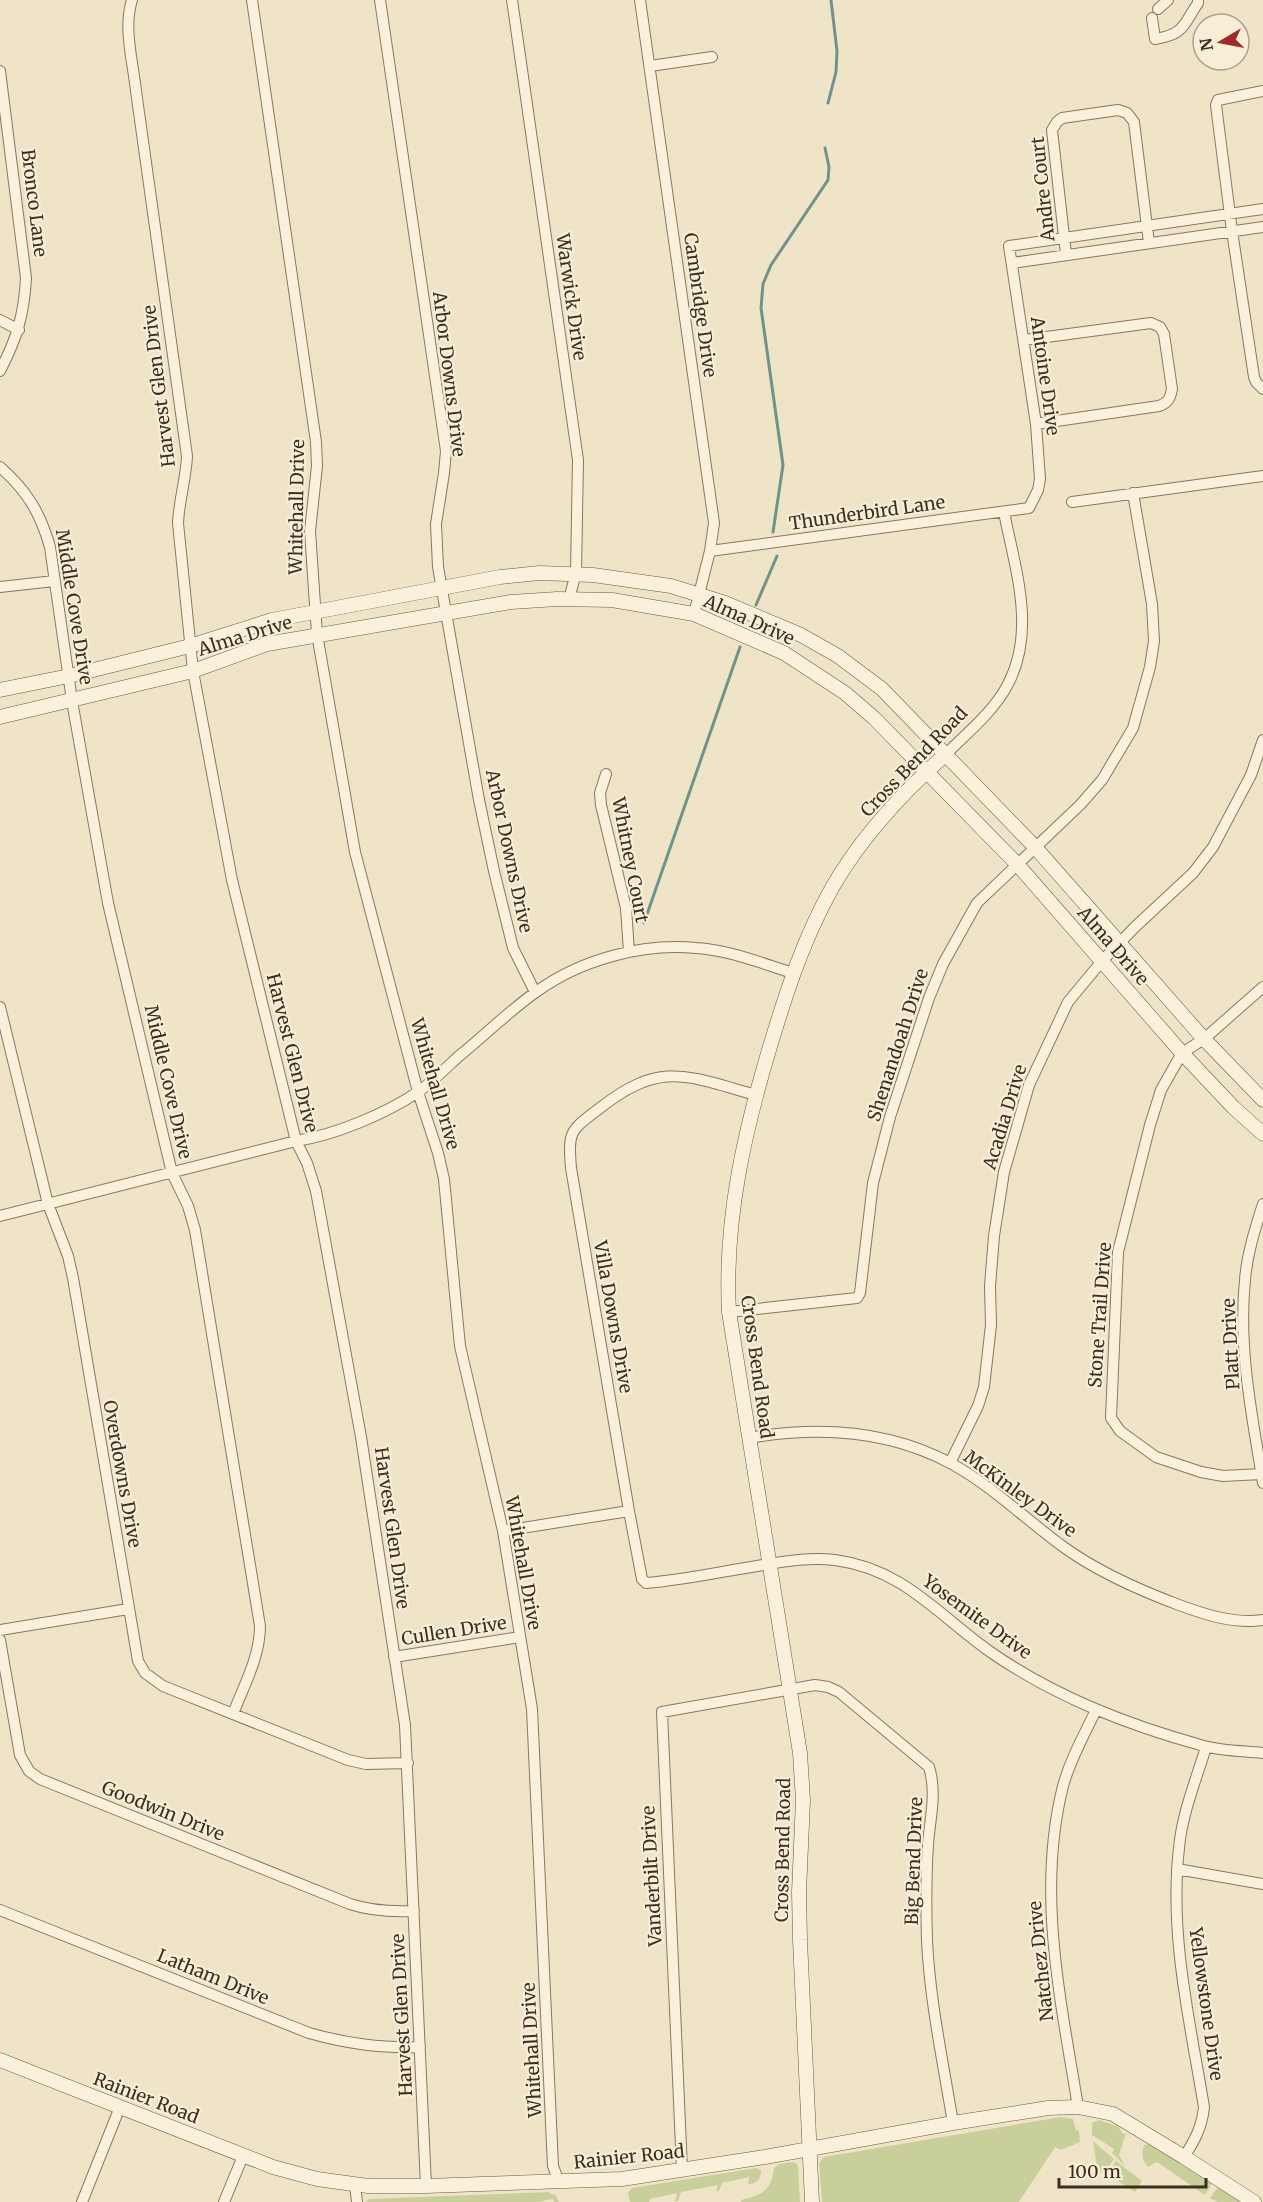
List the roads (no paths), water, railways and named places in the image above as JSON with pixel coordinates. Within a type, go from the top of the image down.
[{"type":"main road","name":"Alma Drive","points":[[0,690],[69,676],[190,645],[272,620],[530,574],[576,573],[643,580],[725,603],[782,626],[838,656],[882,689],[1035,848],[1203,1039],[1263,1100]]},
{"type":"main road","name":"Alma Drive","points":[[0,717],[193,671],[267,644],[511,602],[569,599],[612,600],[694,614],[784,653],[818,674],[874,718],[1017,864],[1182,1053],[1233,1107],[1263,1134]]},
{"type":"main road","name":"Cross Bend Road","points":[[812,2202],[799,1901],[802,1788],[800,1753],[729,1312],[727,1278],[734,1199],[744,1140],[756,1095],[793,973],[809,933],[832,887],[890,808],[946,754]]},
{"type":"main road","name":"Rainier Road","points":[[0,2060],[273,2167],[317,2179],[355,2185],[426,2186],[622,2179],[1048,2108],[1078,2108],[1113,2114],[1254,2202]]},
{"type":"street","name":"Harvest Glen Drive","points":[[132,0],[129,9],[129,32],[187,456],[186,474],[178,504],[178,523],[193,671],[232,880],[296,1141],[308,1162],[319,1203],[362,1437],[405,1725],[426,2186]]},
{"type":"street","name":"Whitehall Drive","points":[[252,0],[315,442],[317,466],[310,531],[317,634],[355,852],[418,1092],[444,1179],[460,1346],[502,1531],[535,1739],[553,2166],[559,2182]]},
{"type":"street","name":"Arbor Downs Drive","points":[[380,0],[446,452],[435,524],[438,567],[494,871],[513,948],[535,992]]},
{"type":"street","name":"Warwick Drive","points":[[512,0],[578,460],[576,573],[569,599]]},
{"type":"street","name":"Cambridge Drive","points":[[640,0],[714,523],[710,551],[694,614]]},
{"type":"street","points":[[1167,0],[1155,13],[1155,39],[1170,37],[1185,26],[1198,0]]},
{"type":"street","points":[[650,66],[712,57]]},
{"type":"street","name":"Bronco Lane","points":[[0,71],[26,278],[25,306],[19,330],[0,371]]},
{"type":"street","points":[[1261,388],[1254,377],[1229,214],[1216,105],[1218,100],[1263,91]]},
{"type":"street","name":"Andre Court","points":[[1066,254],[1051,135],[1057,122],[1062,118],[1118,110],[1128,113],[1134,122],[1146,225]]},
{"type":"street","points":[[1040,259],[1037,242],[1263,209]]},
{"type":"street","points":[[1198,218],[1200,236]]},
{"type":"street","points":[[1146,225],[1149,243]]},
{"type":"street","points":[[1012,263],[1263,227]]},
{"type":"street","points":[[1109,231],[1112,248]]},
{"type":"street","name":"Antoine Drive","points":[[1029,508],[1038,490],[1040,479],[1036,424],[1009,246],[1037,242]]},
{"type":"street","points":[[0,320],[19,330]]},
{"type":"street","points":[[1024,340],[1151,323],[1160,327],[1164,334],[1172,389],[1166,404],[1159,406],[1036,424]]},
{"type":"street","name":"Middle Cove Drive","points":[[0,467],[18,483],[40,518],[50,547],[72,701],[108,903],[172,1173],[188,1206],[195,1230],[260,1626],[260,1640],[256,1655],[233,1714]]},
{"type":"street","points":[[1072,502],[1263,479]]},
{"type":"street","name":"Shenandoah Drive","points":[[729,1312],[857,1298],[860,1293],[873,1183],[891,1117],[929,998],[943,964],[977,903],[1080,805],[1102,780],[1133,728],[1150,667],[1154,640],[1152,604],[1133,493]]},
{"type":"street","name":"Thunderbird Lane","points":[[710,551],[1029,508]]},
{"type":"street","name":"Cross Bend Road","points":[[946,754],[994,705],[1007,686],[1022,645],[1022,605],[1004,512]]},
{"type":"street","points":[[0,587],[54,581]]},
{"type":"street","name":"Acadia Drive","points":[[950,1463],[978,1406],[984,1387],[991,1325],[990,1286],[994,1236],[1004,1172],[1029,1085],[1068,1002],[1102,961],[1193,873],[1213,847],[1251,775],[1263,740]]},
{"type":"street","name":"Whitney Court","points":[[606,774],[600,793],[601,805],[626,908],[629,952]]},
{"type":"street","points":[[0,1216],[312,1138],[377,1114],[418,1092],[535,992],[579,968],[629,952],[666,947],[698,948],[728,953],[793,973]]},
{"type":"street","name":"Stone Trail Drive","points":[[1262,1478],[1223,1476],[1201,1472],[1156,1457],[1120,1431],[1110,1418],[1118,1252],[1141,1158],[1161,1090],[1182,1053],[1203,1039],[1263,987]]},
{"type":"street","name":"Overdowns Drive","points":[[0,1006],[48,1204],[68,1256],[73,1278],[138,1661],[145,1673],[163,1686],[348,1760],[366,1764],[408,1763]]},
{"type":"street","name":"Villa Downs Drive","points":[[756,1095],[692,1077],[650,1078],[621,1091],[577,1125],[569,1141],[571,1168],[628,1510],[642,1579],[646,1583],[770,1564]]},
{"type":"street","name":"Platt Drive","points":[[1262,1478],[1244,1359],[1243,1313],[1248,1260],[1263,1204]]},
{"type":"street","name":"McKinley Drive","points":[[748,1438],[779,1432],[816,1430],[883,1438],[917,1449],[950,1463],[994,1491],[1066,1549],[1109,1575],[1146,1593],[1192,1610],[1233,1621],[1263,1620]]},
{"type":"street","points":[[502,1531],[628,1510]]},
{"type":"street","name":"Yosemite Drive","points":[[770,1564],[804,1559],[834,1560],[864,1566],[907,1586],[989,1651],[1042,1684],[1095,1710],[1165,1736],[1206,1747],[1263,1754]]},
{"type":"street","points":[[0,1630],[128,1609]]},
{"type":"street","name":"Cullen Drive","points":[[394,1657],[520,1637]]},
{"type":"street","name":"Goodwin Drive","points":[[0,1640],[5,1696],[20,1755],[29,1771],[40,1779],[350,1904],[366,1909],[391,1912],[414,1911]]},
{"type":"street","name":"Big Bend Drive","points":[[791,1690],[815,1685],[828,1686],[839,1692],[929,1767],[934,1795],[929,1820],[926,1874],[927,1941],[932,1995],[953,2123]]},
{"type":"street","name":"Vanderbilt Drive","points":[[682,2170],[662,1712],[791,1690]]},
{"type":"street","name":"Natchez Drive","points":[[1078,2108],[1055,1970],[1051,1923],[1051,1876],[1056,1820],[1064,1785],[1095,1710]]},
{"type":"street","name":"Yellowstone Drive","points":[[1184,2157],[1198,2135],[1204,2107],[1182,1975],[1177,1921],[1177,1869],[1184,1820],[1206,1747]]},
{"type":"street","points":[[1177,1869],[1263,1884]]},
{"type":"street","name":"Latham Drive","points":[[0,1910],[309,2033],[344,2043],[380,2048],[420,2047]]},
{"type":"street","points":[[82,2202],[120,2107]]},
{"type":"street","points":[[224,2202],[243,2156]]},
{"type":"street","points":[[355,2185],[357,2202]]},
{"type":"waterway","points":[[828,103],[836,72],[837,51],[831,0]]},
{"type":"waterway","points":[[773,532],[783,465],[761,308],[763,284],[771,265],[828,180],[829,167],[825,148]]},
{"type":"waterway","points":[[756,605],[777,556]]},
{"type":"waterway","points":[[644,923],[740,647]]}]
